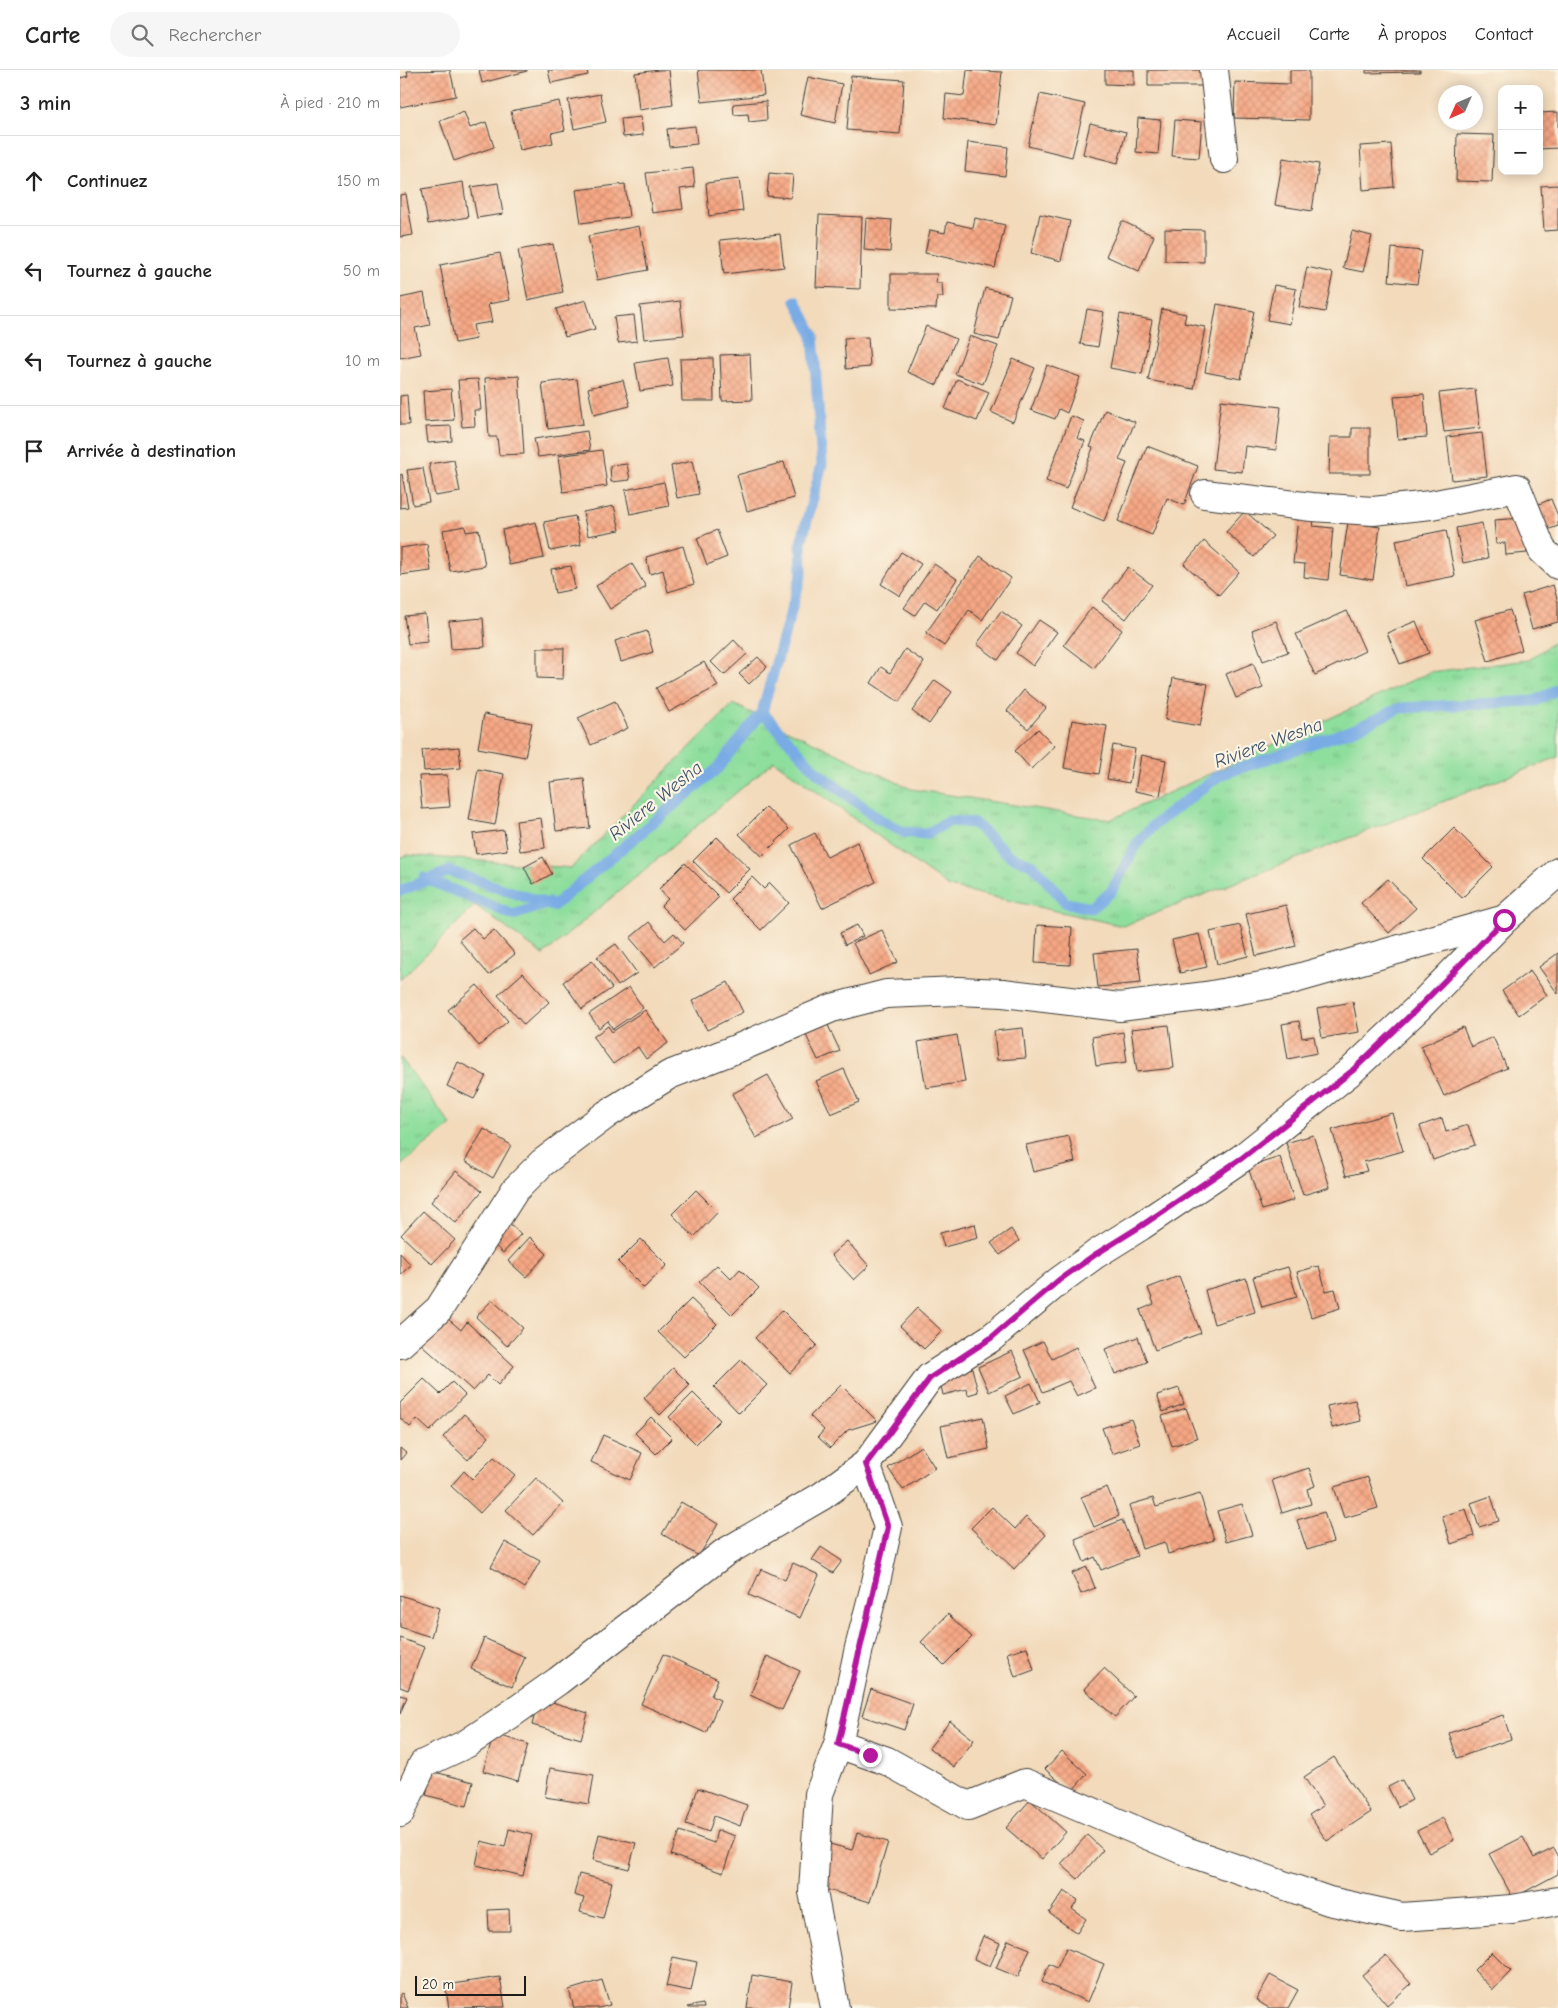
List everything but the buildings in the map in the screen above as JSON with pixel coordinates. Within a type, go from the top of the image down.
[{"type":"street","points":[[1214,70],[1224,159]]},
{"type":"street","points":[[1205,494],[1312,507],[1373,511],[1432,505],[1517,488],[1542,550],[1558,565]]},
{"type":"street","points":[[400,1812],[424,1764],[466,1744],[512,1714],[558,1681],[724,1553],[822,1496],[866,1464],[930,1378],[991,1338],[1059,1280],[1242,1158],[1352,1071],[1418,1008],[1504,920],[1558,872]]},
{"type":"street","points":[[400,1344],[439,1309],[515,1190],[542,1162],[607,1114],[669,1075],[832,1008],[886,994],[958,991],[1002,993],[1120,1007],[1206,996],[1284,982],[1504,920]]},
{"type":"street","points":[[836,2008],[813,1892],[819,1794],[838,1744],[888,1527],[866,1464]]},
{"type":"street","points":[[838,1744],[887,1760],[968,1806],[1025,1783],[1180,1849],[1329,1902],[1402,1917],[1512,1909],[1558,1901]]},
{"type":"green space","points":[[1558,639],[1558,757],[1123,926],[949,887],[774,761],[543,955],[475,905],[400,980],[400,858],[406,855],[571,868],[733,704],[911,789],[1110,820],[1430,672],[1529,660]]},
{"type":"green space","points":[[400,1057],[451,1125],[400,1166]]},
{"type":"waterway","name":"Riviere Wesha","points":[[400,891],[449,871],[553,906],[717,769],[762,712],[802,573],[801,543],[822,464],[813,335],[796,301]]},
{"type":"waterway","name":"Riviere Wesha","points":[[762,712],[818,773],[879,819],[903,832],[927,834],[949,821],[974,823],[1010,856],[1033,865],[1066,903],[1091,908],[1111,892],[1137,843],[1155,824],[1220,775],[1355,729],[1400,708],[1535,701],[1558,689]]},
{"type":"waterway","name":"Riviere Wesha","points":[[424,878],[513,915],[549,903]]},
{"type":"route","points":[[870,1755],[838,1744],[888,1527],[866,1464],[930,1378],[991,1338],[1059,1280],[1242,1158],[1352,1071],[1418,1008],[1504,920]]}]
